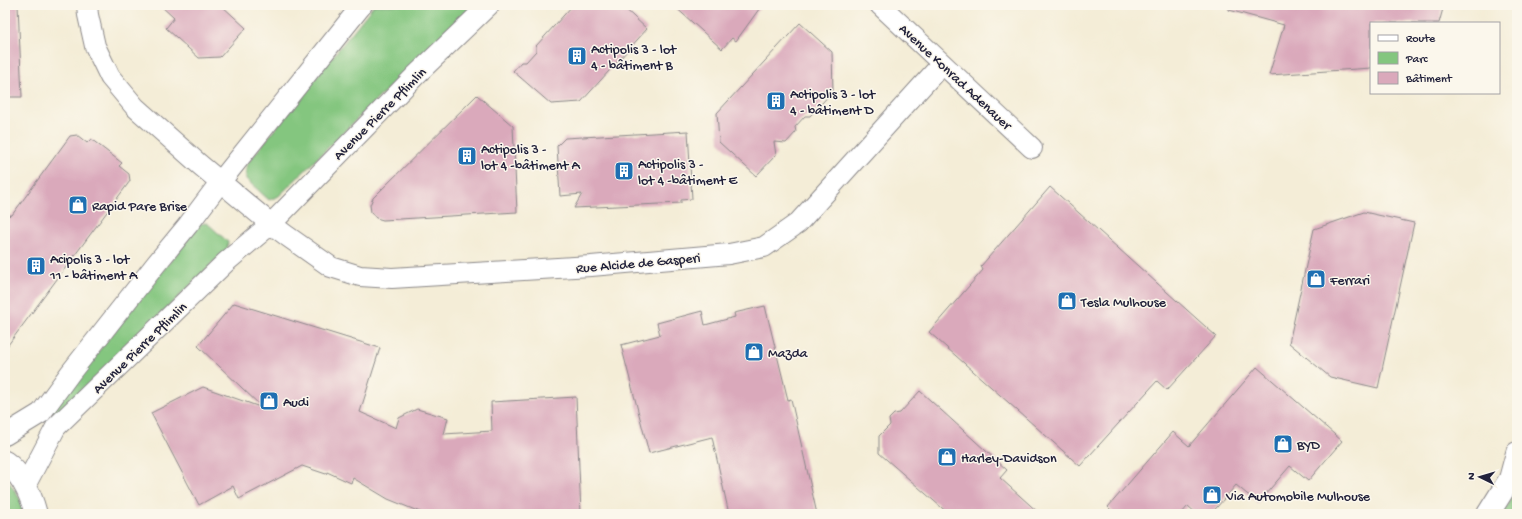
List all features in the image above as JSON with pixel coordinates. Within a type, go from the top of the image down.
[{"type":"main road","points":[[1488,514],[1510,479],[1517,453]]},
{"type":"main road","points":[[5,462],[11,467],[25,486],[36,514]]},
{"type":"street","points":[[87,5],[95,46],[110,77],[135,107],[199,164],[271,224]]},
{"type":"street","name":"Avenue Pierre Pflimlin","points":[[5,435],[41,413],[221,181],[362,5]]},
{"type":"street","name":"Avenue Pierre Pflimlin","points":[[25,486],[56,427],[226,262],[271,224],[416,75],[489,5]]},
{"type":"street","name":"Avenue Konrad Adenauer","points":[[880,5],[1032,148]]},
{"type":"street","name":"Rue Alcide de Gasperi","points":[[271,224],[331,267],[360,276],[392,278],[591,266],[729,254],[764,247],[798,223],[942,64]]},
{"type":"green space","points":[[374,5],[473,5],[279,196],[269,200],[246,179],[247,164]]},
{"type":"green space","points":[[207,223],[228,242],[227,249],[56,418],[50,412],[200,224]]},
{"type":"green space","points":[[5,476],[20,499],[25,514],[5,514]]},
{"type":"green space","points":[[1517,489],[1517,514],[1503,514]]},
{"type":"building","points":[[5,5],[18,5],[22,97],[5,97]]},
{"type":"building","points":[[160,5],[221,5],[246,28],[220,57],[199,58],[166,28],[174,18]]},
{"type":"building","name":"Actipolis 3 - lot 4 - bâtiment B","points":[[573,5],[621,5],[647,29],[581,102],[551,104],[513,71],[521,62],[526,62],[536,51],[536,46]]},
{"type":"building","points":[[673,5],[762,5],[736,41],[732,38],[722,49]]},
{"type":"building","points":[[1229,5],[1444,5],[1439,22],[1370,22],[1370,68],[1269,75],[1284,25],[1229,10]]},
{"type":"building","name":"Actipolis 3 - lot 4 - bâtiment D","points":[[800,23],[832,52],[833,91],[810,116],[805,116],[795,127],[796,132],[786,143],[774,142],[776,155],[756,176],[719,142],[717,113]]},
{"type":"building","name":"Actipolis 3 - lot 4 -bâtiment A","points":[[477,95],[513,126],[517,212],[383,220],[376,218],[371,212],[370,205],[373,198]]},
{"type":"building","name":"Actipolis 3 - lot 4 -bâtiment E","points":[[688,131],[692,199],[681,200],[681,203],[574,208],[582,194],[560,196],[557,146],[565,138]]},
{"type":"building","name":"Acipolis 3 - lot 11 - bâtiment A","points":[[77,135],[87,143],[91,139],[122,163],[119,166],[129,174],[130,181],[5,349],[5,216],[12,215],[70,136]]},
{"type":"building","name":"Tesla Mulhouse","points":[[1050,187],[1216,336],[1167,390],[1157,381],[1080,466],[929,332],[983,270],[981,266]]},
{"type":"building","points":[[1364,212],[1414,223],[1378,388],[1330,377],[1289,343],[1314,229]]},
{"type":"building","name":"Audi","points":[[234,303],[380,348],[360,412],[396,428],[399,418],[417,409],[448,418],[444,434],[492,431],[491,402],[576,397],[581,514],[425,514],[388,499],[353,478],[351,483],[327,472],[326,474],[302,466],[239,499],[233,486],[199,505],[151,413],[203,387],[263,408],[198,346]]},
{"type":"building","points":[[765,306],[788,400],[791,399],[817,514],[729,514],[712,437],[649,453],[621,345],[660,335],[657,323],[702,311],[705,325],[735,317],[734,313]]},
{"type":"building","points":[[1257,367],[1342,441],[1308,481],[1290,466],[1258,503],[1236,485],[1211,514],[1197,514],[1188,506],[1181,514],[1115,514],[1108,507],[1173,432],[1189,446]]},
{"type":"building","points":[[920,391],[1007,470],[1000,478],[1040,514],[949,514],[879,453],[879,436],[890,425],[889,419],[894,414],[900,413]]},
{"type":"place","name":"Actipolis 3 - lot 4 - bâtiment B","points":[[577,56]]},
{"type":"place","name":"Actipolis 3 - lot 4 - bâtiment D","points":[[776,101]]},
{"type":"place","name":"Actipolis 3 - lot 4 -bâtiment A","points":[[467,156]]},
{"type":"place","name":"Actipolis 3 - lot 4 -bâtiment E","points":[[624,171]]},
{"type":"place","name":"Rapid Pare Brise","points":[[78,205]]},
{"type":"place","name":"Acipolis 3 - lot 11 - bâtiment A","points":[[36,266]]},
{"type":"place","name":"Ferrari","points":[[1316,279]]},
{"type":"place","name":"Tesla Mulhouse","points":[[1067,301]]},
{"type":"place","name":"Mazda","points":[[754,352]]},
{"type":"place","name":"Audi","points":[[269,401]]},
{"type":"place","name":"BYD","points":[[1283,444]]},
{"type":"place","name":"Harley-Davidson","points":[[947,457]]},
{"type":"place","name":"Via Automobile Mulhouse","points":[[1212,495]]}]
